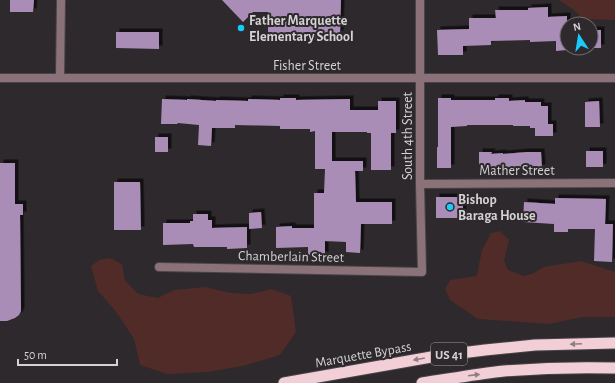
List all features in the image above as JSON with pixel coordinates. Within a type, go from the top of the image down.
[{"type":"highway","name":"Marquette Bypass","points":[[284,383],[429,357],[478,351],[535,345],[615,343]]},
{"type":"highway","name":"US 41","points":[[422,383],[504,371],[584,367],[615,368]]},
{"type":"street","points":[[60,78],[61,0]]},
{"type":"street","name":"South 4th Street","points":[[420,0],[420,184],[422,272]]},
{"type":"street","name":"Fisher Street","points":[[0,78],[615,78]]},
{"type":"street","name":"Mather Street","points":[[420,184],[615,183]]},
{"type":"street","name":"Chamberlain Street","points":[[159,266],[422,272]]},
{"type":"shaded area","points":[[559,0],[615,0],[615,20],[599,20],[599,16],[580,16]]},
{"type":"shaded area","points":[[500,231],[509,240],[504,261],[508,270],[524,276],[534,273],[544,267],[581,261],[615,272],[615,317],[583,317],[549,324],[478,319],[450,300],[445,289],[450,280],[477,276],[482,250],[491,233]]},
{"type":"shaded area","points":[[110,258],[122,264],[125,280],[138,294],[158,298],[174,290],[205,287],[231,293],[251,294],[271,289],[291,296],[296,332],[280,355],[243,366],[207,372],[167,374],[140,365],[134,339],[117,313],[98,291],[91,266],[99,260]]},
{"type":"building","points":[[10,0],[34,0],[33,12],[10,12]]},
{"type":"building","name":"Father Marquette Elementary School","points":[[222,0],[341,0],[340,34],[326,34],[326,40],[268,39],[268,12],[253,12],[243,22]]},
{"type":"building","points":[[548,7],[548,17],[559,16],[559,51],[556,51],[556,41],[491,41],[491,45],[463,46],[463,55],[438,55],[437,30],[469,29],[469,18],[496,18],[495,10],[528,10],[528,8]]},
{"type":"building","points":[[599,30],[601,30],[601,48],[599,48]]},
{"type":"building","points":[[116,32],[159,32],[159,49],[116,48]]},
{"type":"building","points":[[280,98],[296,98],[296,100],[350,99],[350,110],[378,110],[378,101],[396,101],[396,133],[391,133],[391,170],[371,170],[371,133],[332,132],[332,161],[363,161],[363,171],[355,171],[356,202],[392,202],[392,224],[361,224],[360,253],[346,252],[346,242],[325,241],[325,255],[308,255],[308,247],[276,248],[276,227],[292,226],[292,228],[314,228],[314,193],[324,193],[325,169],[315,169],[315,131],[310,132],[310,129],[280,129],[280,126],[235,125],[235,128],[212,128],[211,146],[198,145],[199,125],[178,123],[161,124],[162,99],[248,101],[248,99],[280,100]]},
{"type":"building","points":[[438,98],[451,98],[451,100],[495,100],[495,98],[509,98],[509,101],[525,100],[525,102],[541,102],[541,106],[548,106],[548,124],[553,124],[553,136],[535,136],[535,128],[530,128],[530,126],[467,125],[451,127],[451,168],[437,168]]},
{"type":"building","points":[[599,101],[600,127],[585,127],[585,102]]},
{"type":"building","points":[[155,137],[168,137],[168,152],[155,152]]},
{"type":"building","points":[[586,151],[603,151],[603,167],[586,167]]},
{"type":"building","points":[[479,152],[503,154],[541,152],[542,168],[511,169],[511,167],[479,167]]},
{"type":"building","points":[[0,163],[15,163],[15,204],[23,204],[23,215],[20,215],[21,311],[15,318],[7,321],[0,321]]},
{"type":"building","points":[[114,182],[140,182],[141,230],[114,230]]},
{"type":"building","name":"Bishop Baraga House","points":[[436,197],[463,197],[463,218],[436,218]]},
{"type":"building","points":[[555,198],[606,199],[605,224],[613,224],[612,262],[594,261],[595,229],[568,229],[568,232],[554,232],[554,224],[523,222],[524,202],[555,204]]},
{"type":"building","points":[[261,212],[262,228],[249,229],[249,213]]},
{"type":"building","points":[[193,214],[208,214],[208,220],[212,220],[212,228],[247,227],[247,248],[227,249],[227,247],[194,247],[193,244],[163,245],[163,223],[190,223],[190,221],[193,221]]},
{"type":"place","name":"Father Marquette Elementary School","points":[[241,28]]},
{"type":"place","name":"Bishop Baraga House","points":[[450,207]]}]
